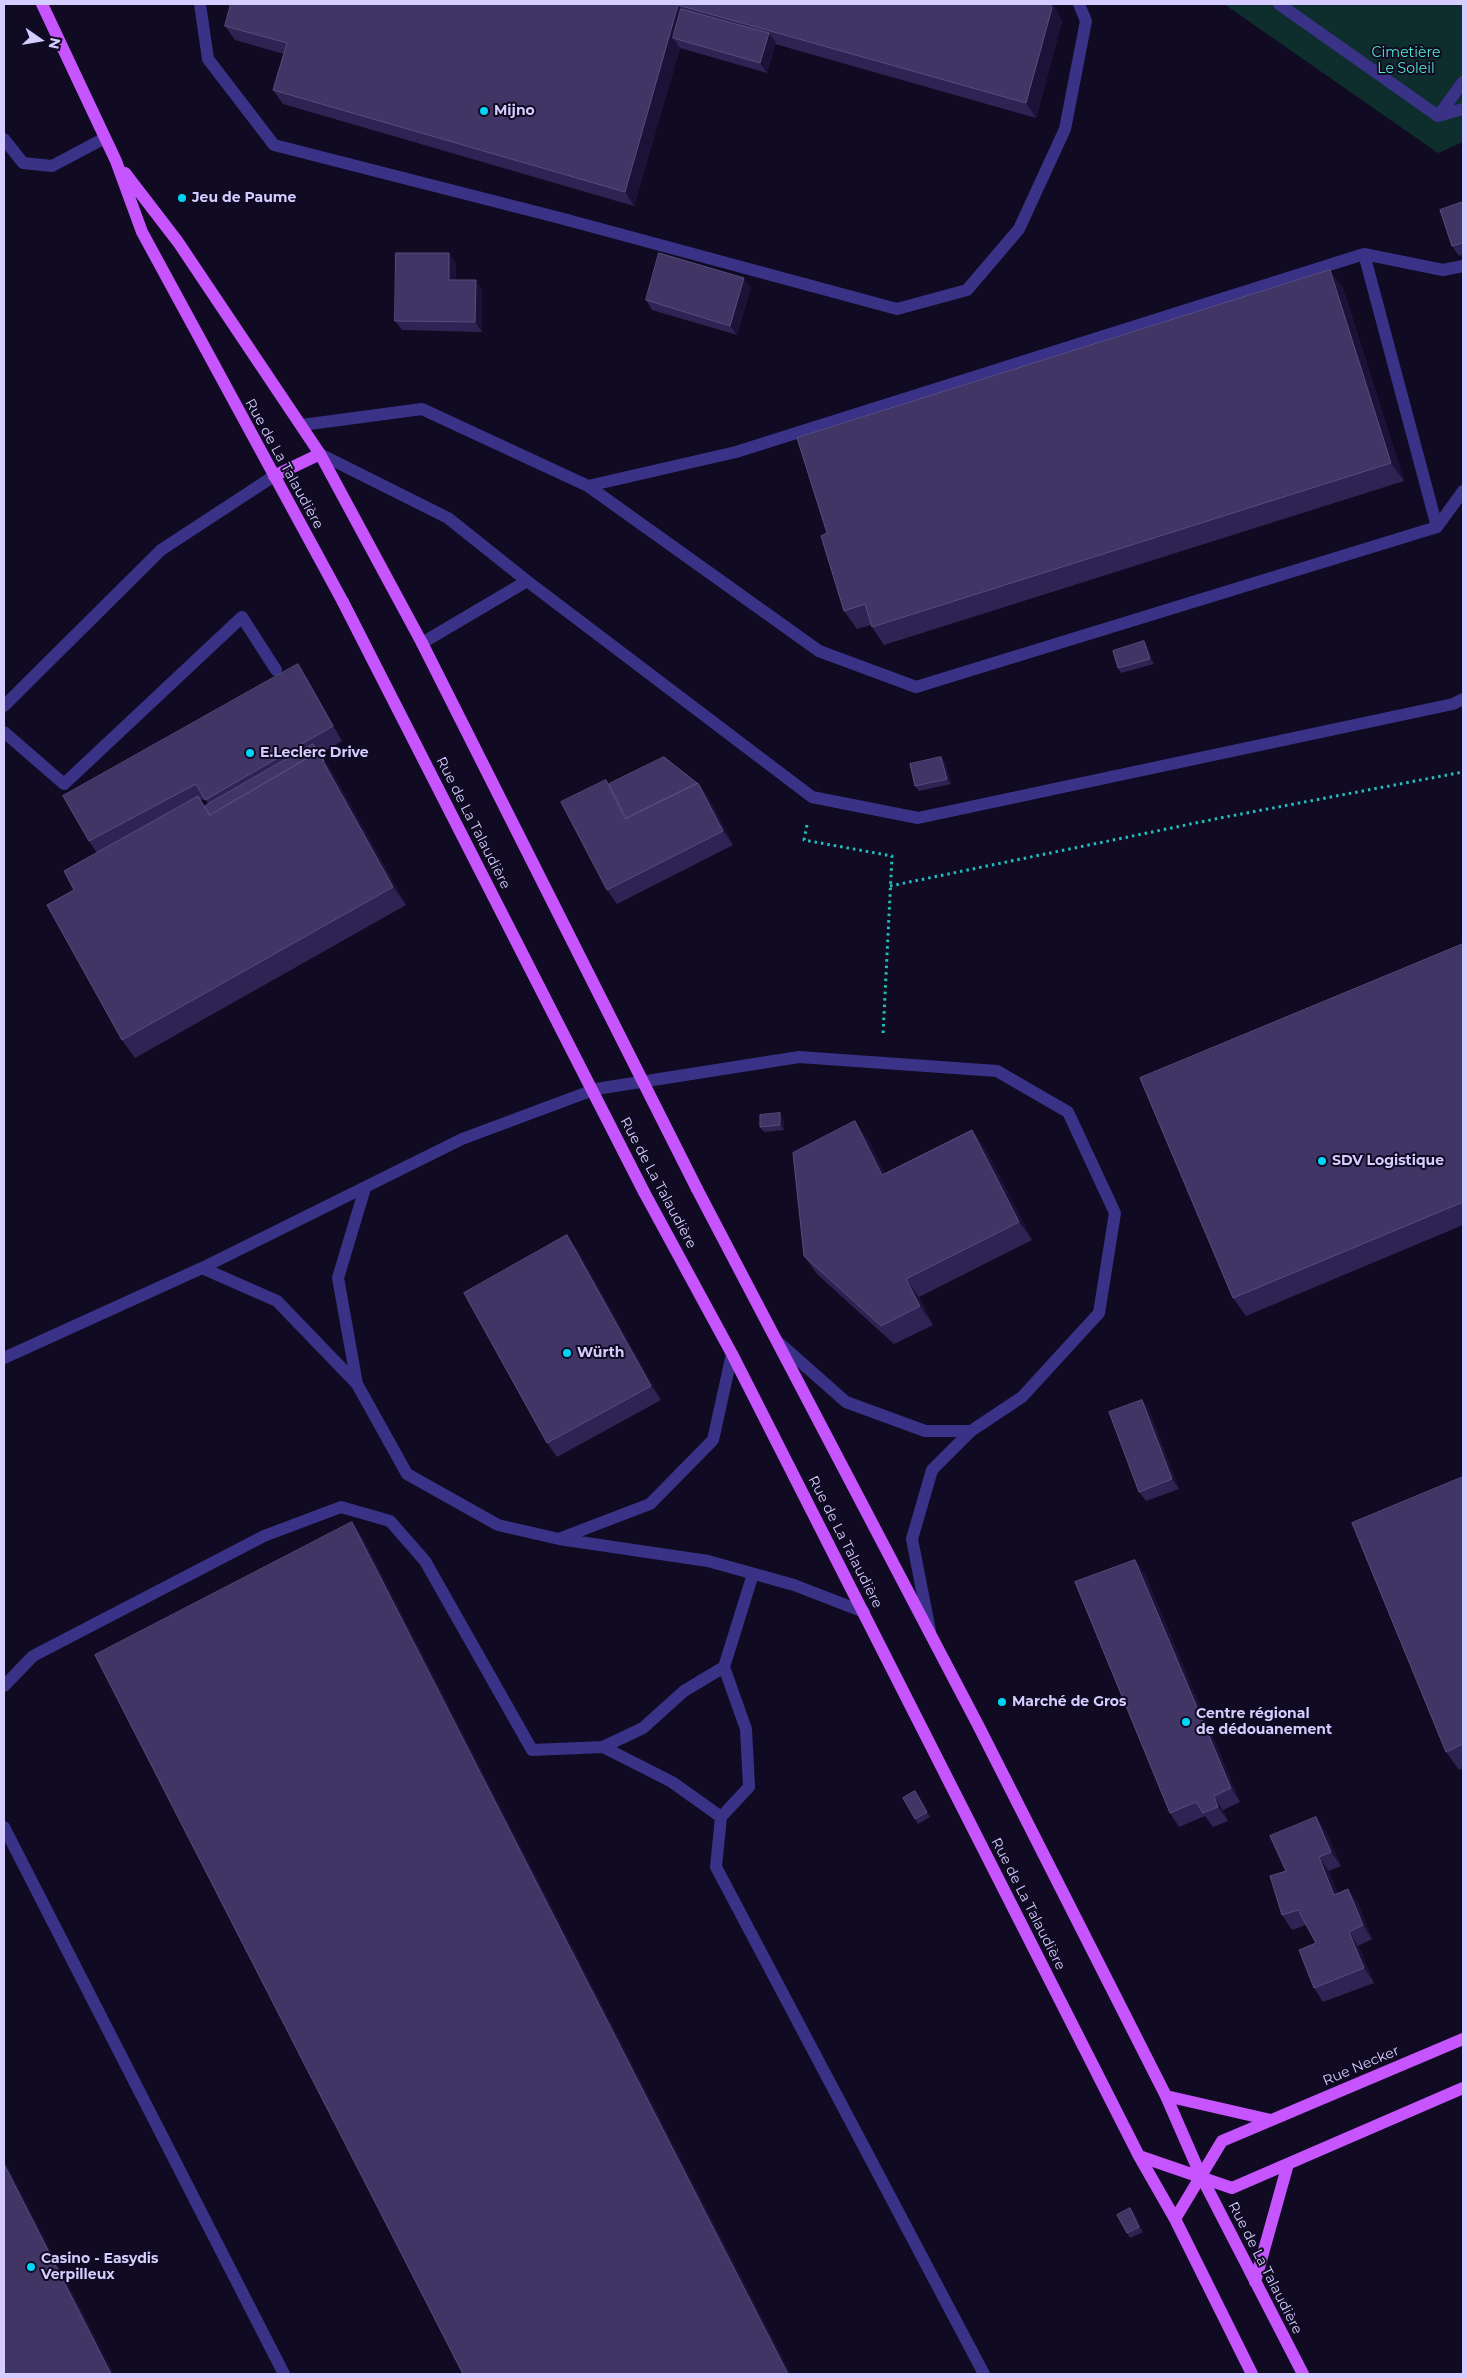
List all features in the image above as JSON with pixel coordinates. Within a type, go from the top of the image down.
[{"type":"main road","name":"Rue de La Talaudière","points":[[42,4],[116,161],[142,232],[343,602],[644,1192],[732,1354],[1139,2156],[1174,2219],[1252,2374]]},
{"type":"main road","name":"Rue de La Talaudière","points":[[116,161],[178,242],[302,425],[320,454],[422,643],[772,1337],[978,1725],[1166,2096],[1201,2176],[1303,2374]]},
{"type":"main road","points":[[274,476],[320,454]]},
{"type":"main road","name":"Rue Necker","points":[[1201,2176],[1222,2141],[1463,2039]]},
{"type":"main road","points":[[1139,2156],[1232,2188],[1463,2088]]},
{"type":"main road","points":[[1166,2096],[1271,2120]]},
{"type":"main road","points":[[1255,2282],[1288,2164]]},
{"type":"main road","points":[[1174,2219],[1201,2176]]},
{"type":"street","points":[[200,4],[208,59],[274,145],[569,221],[897,309],[967,290],[1019,229],[1065,129],[1086,21],[1080,4]]},
{"type":"street","points":[[1279,4],[1438,116]]},
{"type":"street","points":[[1438,116],[1463,82]]},
{"type":"street","points":[[1438,116],[1463,109]]},
{"type":"street","points":[[4,140],[23,163],[52,166],[105,138]]},
{"type":"street","points":[[588,486],[736,452],[1364,254],[1443,270],[1463,266]]},
{"type":"street","points":[[1364,254],[1438,527]]},
{"type":"street","points":[[302,425],[422,409],[588,486],[819,651],[916,687],[1438,527],[1463,491]]},
{"type":"street","points":[[320,454],[448,518],[527,581],[812,798],[918,818],[1452,704],[1463,699]]},
{"type":"street","points":[[4,706],[161,550],[274,476]]},
{"type":"street","points":[[422,643],[527,581]]},
{"type":"street","points":[[4,732],[64,784],[242,617],[276,670]]},
{"type":"street","points":[[4,1358],[202,1268],[462,1139],[596,1089],[799,1056],[998,1071],[1068,1112],[1115,1213],[1098,1313],[1022,1397],[971,1431],[932,1470],[912,1539],[932,1639]]},
{"type":"street","points":[[358,1384],[338,1278],[365,1188]]},
{"type":"street","points":[[202,1268],[277,1301],[358,1384],[407,1474],[498,1526],[559,1539],[708,1561],[794,1585],[864,1612]]},
{"type":"street","points":[[772,1337],[846,1402],[925,1431],[971,1431]]},
{"type":"street","points":[[559,1539],[650,1504],[713,1440],[732,1354]]},
{"type":"street","points":[[4,1686],[33,1656],[264,1536],[341,1507],[390,1521],[424,1561],[532,1750],[603,1747],[643,1728],[684,1691],[724,1667]]},
{"type":"street","points":[[753,1574],[724,1667],[746,1729],[749,1787],[721,1817],[716,1867],[984,2374]]},
{"type":"street","points":[[603,1747],[672,1782],[721,1817]]},
{"type":"street","points":[[4,1827],[284,2374]]},
{"type":"path","points":[[890,886],[1220,818],[1463,772]]},
{"type":"path","points":[[812,798],[804,840],[892,856],[881,1063]]},
{"type":"green space","name":"Cimetière Le Soleil","points":[[1224,4],[1463,4],[1463,142],[1438,153]]},
{"type":"building","name":"Mijno","points":[[231,4],[1050,4],[1052,8],[1026,103],[678,5],[625,192],[273,90],[287,43],[225,26]]},
{"type":"building","points":[[681,9],[769,33],[760,63],[673,38]]},
{"type":"building","points":[[1463,202],[1463,243],[1452,246],[1440,210]]},
{"type":"building","points":[[396,253],[449,253],[449,280],[476,280],[475,322],[395,321]]},
{"type":"building","points":[[659,253],[744,278],[730,326],[646,300]]},
{"type":"building","points":[[1330,270],[1391,463],[872,627],[865,604],[844,611],[821,536],[827,533],[797,438]]},
{"type":"building","points":[[1144,641],[1150,659],[1118,668],[1113,651]]},
{"type":"building","points":[[298,664],[333,726],[205,800],[196,784],[89,841],[63,796]]},
{"type":"building","points":[[313,744],[324,761],[318,752],[210,815],[205,806]]},
{"type":"building","points":[[318,752],[393,887],[122,1040],[47,905],[74,890],[64,871],[198,796],[209,815]]},
{"type":"building","points":[[664,757],[697,783],[626,818],[609,784]]},
{"type":"building","points":[[941,757],[947,779],[915,786],[910,764]]},
{"type":"building","points":[[606,780],[625,819],[698,783],[723,831],[607,890],[561,802]]},
{"type":"building","name":"SDV Logistique","points":[[1463,944],[1463,1202],[1233,1298],[1140,1078]]},
{"type":"building","points":[[780,1113],[780,1125],[760,1127],[760,1115]]},
{"type":"building","points":[[855,1121],[882,1175],[972,1130],[1019,1222],[906,1279],[920,1306],[881,1326],[804,1256],[793,1153]]},
{"type":"building","name":"Würth","points":[[567,1235],[651,1386],[547,1443],[464,1293]]},
{"type":"building","points":[[1142,1400],[1172,1479],[1139,1492],[1109,1412]]},
{"type":"building","points":[[1463,1477],[1463,1744],[1446,1752],[1352,1523]]},
{"type":"building","points":[[352,1522],[788,2374],[463,2374],[95,1655]]},
{"type":"building","points":[[1135,1560],[1231,1788],[1214,1796],[1218,1807],[1203,1813],[1196,1802],[1170,1813],[1075,1582]]},
{"type":"building","points":[[915,1791],[927,1812],[915,1819],[903,1798]]},
{"type":"building","points":[[1316,1817],[1331,1852],[1319,1857],[1334,1895],[1348,1889],[1363,1925],[1349,1932],[1364,1968],[1314,1988],[1299,1950],[1316,1943],[1298,1910],[1282,1915],[1270,1876],[1286,1871],[1270,1836]]},
{"type":"building","name":"Casino - Easydis Verpilleux","points":[[4,2164],[111,2374],[4,2374]]},
{"type":"building","points":[[1130,2208],[1139,2227],[1127,2233],[1117,2215]]},
{"type":"place","name":"Mijno","points":[[484,111]]},
{"type":"place","name":"Jeu de Paume","points":[[182,198]]},
{"type":"place","name":"E.Leclerc Drive","points":[[250,753]]},
{"type":"place","name":"SDV Logistique","points":[[1322,1161]]},
{"type":"place","name":"Würth","points":[[567,1353]]},
{"type":"place","name":"Marché de Gros","points":[[1002,1702]]},
{"type":"place","name":"Centre régional de dédouanement","points":[[1186,1722]]},
{"type":"place","name":"Casino - Easydis Verpilleux","points":[[31,2267]]}]
